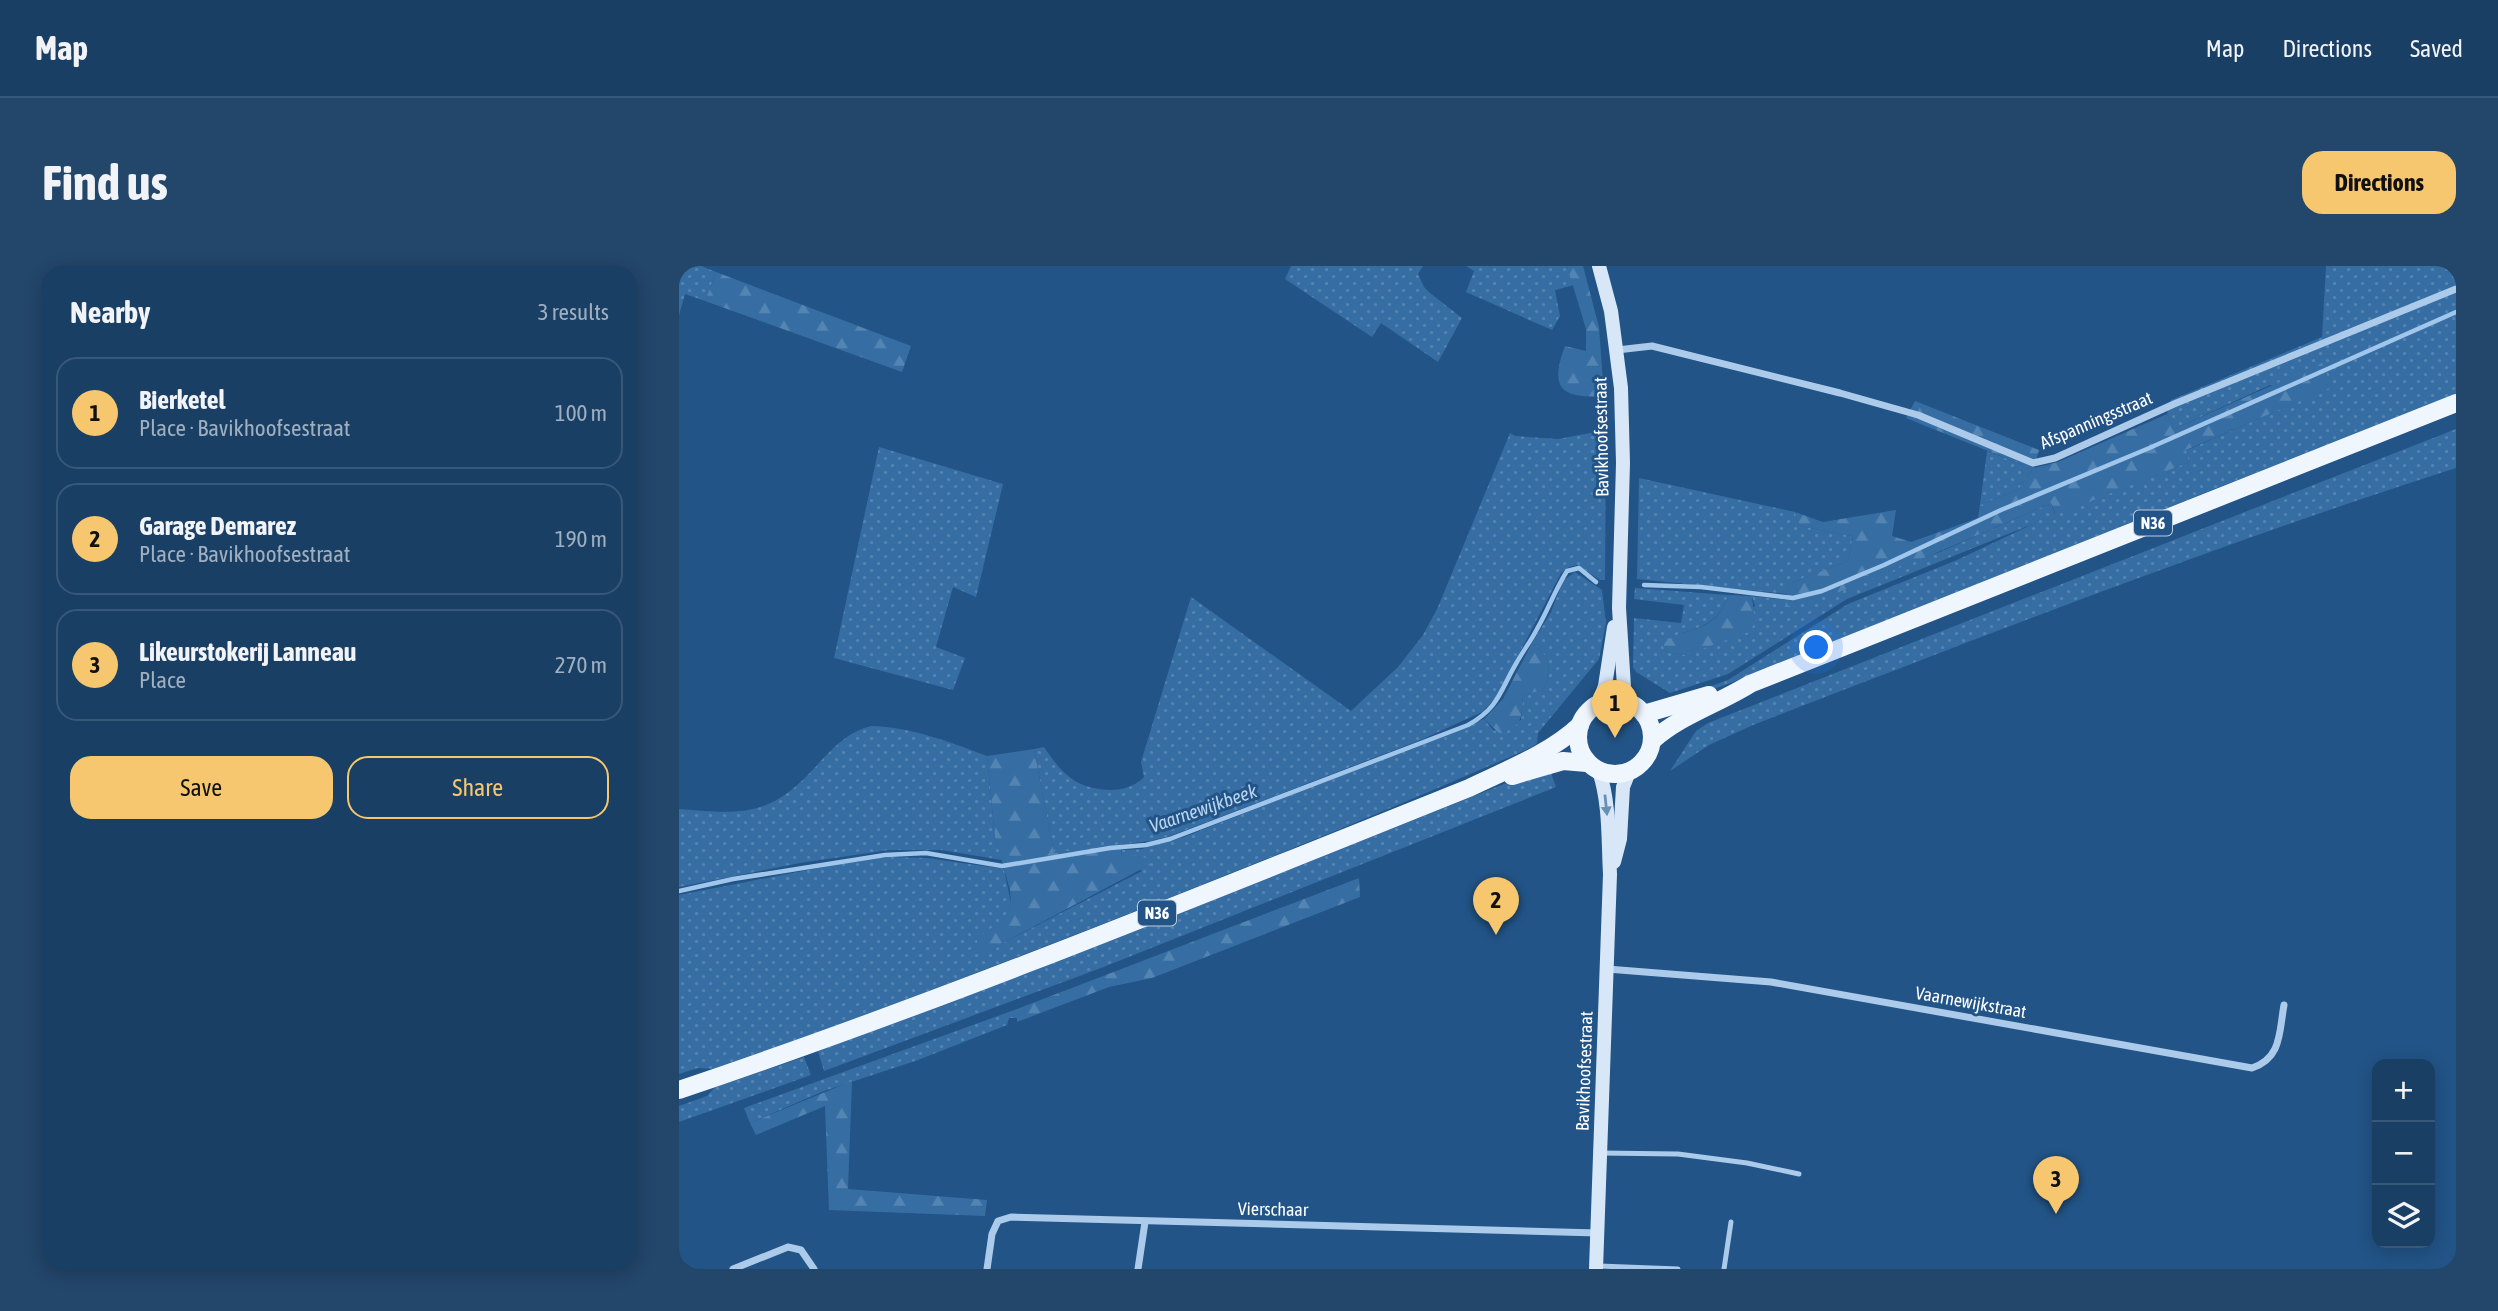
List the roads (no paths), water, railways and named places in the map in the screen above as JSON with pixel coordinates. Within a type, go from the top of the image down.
[{"type":"main road","name":"N36","points":[[679,1090],[997,976],[1469,788],[1555,744],[1580,725],[1584,716],[1598,705],[1612,700],[1637,708],[1750,684],[2456,403]]},
{"type":"main road","name":"N36","points":[[1469,788],[1563,761],[1593,767],[1614,775],[1629,772],[1644,761],[1653,740],[1683,718],[1750,684]]},
{"type":"main road","points":[[1637,708],[1652,730],[1653,740]]},
{"type":"main road","points":[[1580,725],[1577,736],[1580,752],[1593,767]]},
{"type":"street","name":"Bavikhoofsestraat","points":[[1599,266],[1617,349],[1623,425],[1619,608],[1624,687],[1637,708]]},
{"type":"street","name":"Afspanningsstraat","points":[[1617,349],[1652,346],[1840,393],[1918,415],[2033,463],[2055,458],[2173,404],[2456,289]]},
{"type":"street","name":"Bavikhoofsestraat","points":[[1598,705],[1605,687],[1619,608]]},
{"type":"street","name":"Bavikhoofsestraat","points":[[1593,767],[1604,786],[1608,809],[1610,874],[1596,1267]]},
{"type":"street","name":"Bavikhoofsestraat","points":[[1610,874],[1621,839],[1623,787],[1629,772]]},
{"type":"street","name":"Vaarnewijkstraat","points":[[1607,969],[1771,982],[2252,1068],[2265,1063],[2274,1055],[2284,1005]]},
{"type":"street","name":"Vierschaar","points":[[987,1269],[992,1234],[998,1222],[1011,1217],[1598,1233]]},
{"type":"street","points":[[1138,1269],[1145,1222]]},
{"type":"street","points":[[733,1269],[788,1247],[801,1250],[814,1269]]},
{"type":"lane","points":[[1600,1153],[1678,1154],[1747,1163],[1799,1174]]},
{"type":"lane","points":[[1724,1269],[1731,1222]]},
{"type":"lane","points":[[1596,1267],[1678,1269]]},
{"type":"waterway","points":[[1644,585],[1701,587],[1793,598],[1822,591],[2456,312]]},
{"type":"waterway","name":"Vaarnewijkbeek","points":[[679,891],[733,879],[885,855],[926,853],[1002,866],[1110,848],[1146,845],[1170,839],[1468,725],[1493,705],[1567,571],[1579,568],[1596,582]]},
{"type":"place","name":"Bierketel","points":[[1615,738]]},
{"type":"place","name":"Garage Demarez","points":[[1496,935]]},
{"type":"place","name":"Likeurstokerij Lanneau","points":[[2056,1214]]}]
